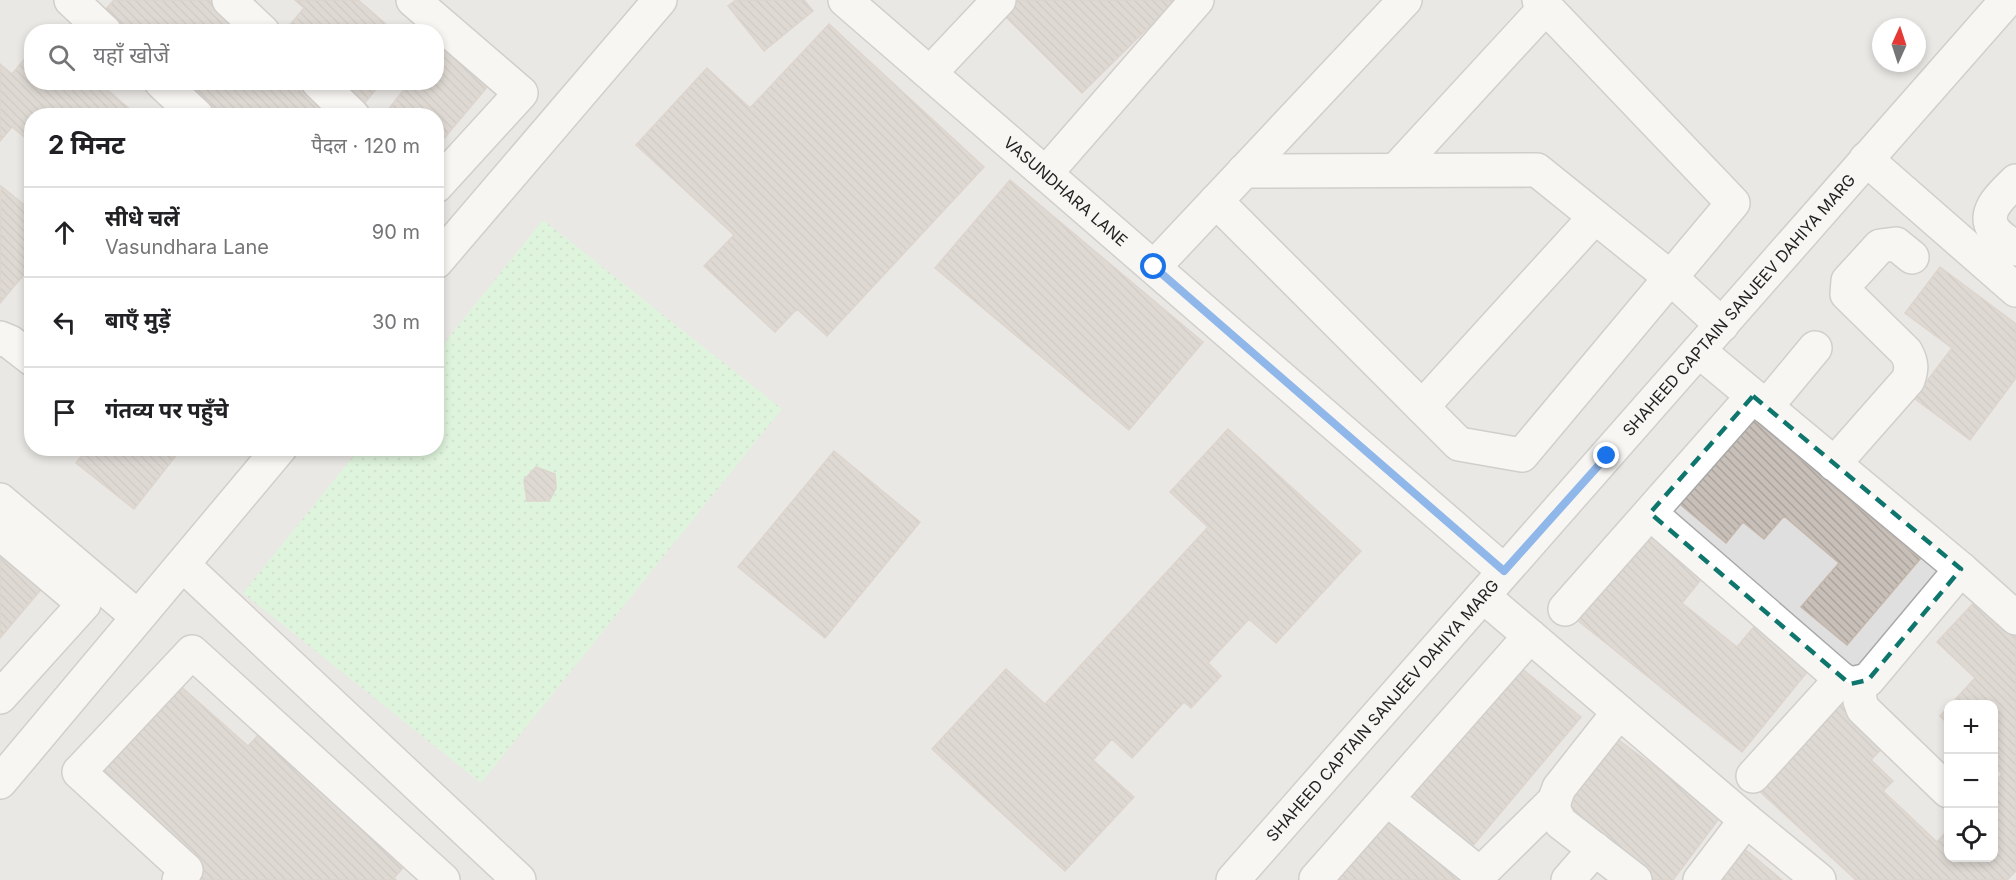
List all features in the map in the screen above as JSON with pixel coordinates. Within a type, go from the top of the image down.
[{"type":"street","points":[[71,0],[96,24]]},
{"type":"street","points":[[229,0],[254,24]]},
{"type":"street","points":[[413,0],[441,24]]},
{"type":"street","points":[[444,253],[660,0]]},
{"type":"street","name":"VASUNDHARA LANE","points":[[845,0],[1504,571]]},
{"type":"street","points":[[930,73],[999,0]]},
{"type":"street","points":[[1046,173],[1197,0]]},
{"type":"street","points":[[1154,267],[1405,0]]},
{"type":"street","name":"SHAHEED CAPTAIN SANJEEV DAHIYA MARG","points":[[1233,880],[2007,0]]},
{"type":"street","points":[[1216,201],[1459,444],[1522,455],[1733,203],[1542,4],[1396,170]]},
{"type":"street","points":[[444,27],[521,93],[444,177]]},
{"type":"street","points":[[169,90],[189,108]]},
{"type":"street","points":[[326,90],[345,108]]},
{"type":"street","points":[[1866,159],[2016,290]]},
{"type":"street","points":[[1244,171],[1537,170],[1671,278],[1722,325]]},
{"type":"street","points":[[2016,181],[1996,202],[1990,220],[1994,230],[2016,249]]},
{"type":"street","points":[[1422,407],[1595,217]]},
{"type":"street","points":[[1834,464],[1908,380],[1911,372],[1911,362],[1906,352],[1847,294],[1848,281],[1880,246],[1896,244],[1912,257]]},
{"type":"street","points":[[1565,609],[1650,513],[1815,348]]},
{"type":"street","points":[[1699,351],[1961,569],[2011,604]]},
{"type":"street","points":[[0,782],[273,456]]},
{"type":"street","points":[[0,500],[138,617]]},
{"type":"street","points":[[1650,513],[1850,681],[1863,709],[1944,787]]},
{"type":"street","points":[[0,533],[84,604],[0,698]]},
{"type":"street","points":[[183,565],[519,880]]},
{"type":"street","points":[[1753,776],[1850,681],[1868,680],[1961,569]]},
{"type":"street","points":[[1483,596],[1819,880]]},
{"type":"street","points":[[1317,880],[1530,636]]},
{"type":"street","points":[[178,880],[186,870],[79,772],[192,651],[443,880]]},
{"type":"street","points":[[1619,712],[1559,788],[1554,801],[1554,813],[1561,823],[1635,880]]},
{"type":"street","points":[[1387,799],[1480,874],[1554,801]]},
{"type":"street","points":[[413,853],[449,814]]},
{"type":"street","points":[[1700,880],[1746,820]]},
{"type":"street","points":[[1568,880],[1595,849]]},
{"type":"highlighted area","points":[[1753,396],[1961,569],[1868,680],[1850,684],[1650,513]]},
{"type":"shaded area","points":[[0,0],[2016,0],[2016,880],[0,880]]},
{"type":"green space","points":[[543,220],[782,409],[481,783],[243,593],[353,456],[444,456],[444,343]]},
{"type":"building","points":[[114,0],[216,0],[242,24],[98,24],[95,21]]},
{"type":"building","points":[[295,0],[358,0],[386,24],[291,24],[304,8]]},
{"type":"building","points":[[736,0],[804,0],[813,11],[764,51],[728,6]]},
{"type":"building","points":[[1012,0],[1176,0],[1082,93],[1000,11]]},
{"type":"building","points":[[829,24],[984,167],[827,336],[797,309],[775,332],[704,266],[734,235],[636,145],[707,68],[750,108]]},
{"type":"building","points":[[444,41],[493,80],[444,138],[444,108],[389,108],[404,90],[444,90]]},
{"type":"building","points":[[24,60],[24,90],[107,90],[129,108],[24,108],[24,137],[12,127],[0,141],[0,64],[12,74]]},
{"type":"building","points":[[187,90],[295,90],[297,92],[299,90],[316,90],[341,108],[191,108],[180,98]]},
{"type":"building","points":[[346,90],[375,90],[363,105]]},
{"type":"building","points":[[1010,180],[1203,342],[1129,430],[935,268]]},
{"type":"building","points":[[1,186],[24,205],[24,274],[0,303]]},
{"type":"building","points":[[1940,267],[2016,324],[2016,378],[1970,440],[1914,398],[1952,348],[1905,313]]},
{"type":"building","points":[[1747,414],[1920,559],[1847,645],[1801,607],[1839,563],[1784,516],[1764,539],[1743,522],[1726,543],[1674,499]]},
{"type":"building","points":[[1228,429],[1361,551],[1276,643],[1249,619],[1208,663],[1221,676],[1191,708],[1184,702],[1132,758],[1112,739],[1093,760],[1134,797],[1065,871],[932,749],[1006,669],[1045,704],[1208,527],[1170,492]]},
{"type":"building","points":[[834,451],[920,522],[825,638],[738,567]]},
{"type":"building","points":[[82,456],[176,456],[134,509],[76,463]]},
{"type":"building","points":[[536,467],[555,474],[556,488],[549,501],[527,501],[524,480]]},
{"type":"building","points":[[1647,524],[1707,572],[1682,603],[1737,647],[1762,617],[1816,661],[1742,752],[1572,616]]},
{"type":"building","points":[[0,543],[50,579],[0,638]]},
{"type":"building","points":[[1980,596],[2016,630],[2016,871],[2007,880],[1856,880],[1756,788],[1840,699],[1887,743],[1871,760],[1893,781],[1883,791],[1937,842],[1944,834],[1944,862],[1998,862],[1998,778],[2002,774],[1998,770],[1998,700],[1955,700],[1975,678],[1937,642]]},
{"type":"building","points":[[1520,667],[1581,717],[1471,848],[1410,798]]},
{"type":"building","points":[[176,682],[248,746],[267,726],[414,855],[394,878],[396,880],[198,880],[203,874],[92,777]]},
{"type":"building","points":[[1616,738],[1721,816],[1673,880],[1649,880],[1559,812]]},
{"type":"building","points":[[1382,812],[1462,880],[1327,880]]},
{"type":"building","points":[[1746,850],[1782,880],[1720,880]]},
{"type":"route","points":[[1154,267],[1504,571],[1607,456]]}]
